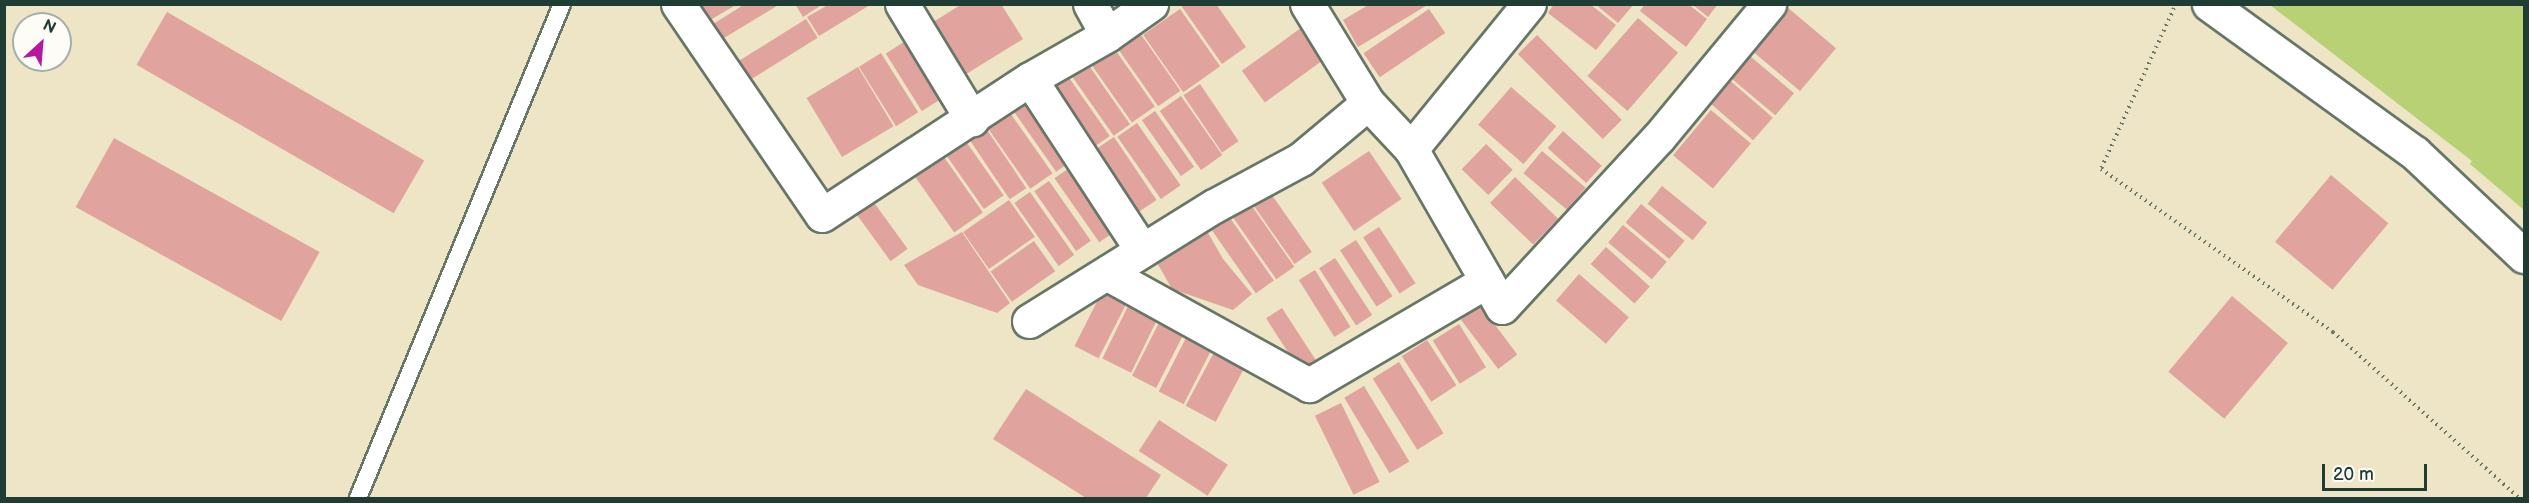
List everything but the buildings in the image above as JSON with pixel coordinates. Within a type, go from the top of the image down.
[{"type":"street","points":[[678,4],[822,215],[1030,79],[1107,35],[1151,4]]},
{"type":"street","points":[[902,4],[972,119]]},
{"type":"street","points":[[1090,4],[1107,35]]},
{"type":"street","points":[[1308,4],[1368,103],[1411,149],[1502,307],[1659,137],[1769,4]]},
{"type":"street","points":[[1411,149],[1529,4]]},
{"type":"street","points":[[2209,4],[2415,153],[2524,256]]},
{"type":"street","points":[[1030,79],[1142,250]]},
{"type":"street","points":[[1029,321],[1214,206],[1301,159],[1368,103]]},
{"type":"street","points":[[1108,274],[1309,385],[1487,281]]},
{"type":"lane","points":[[358,498],[562,4]]},
{"type":"path","points":[[2176,4],[2101,169],[2333,332],[2518,498]]},
{"type":"green space","points":[[2270,5],[2524,5],[2524,210],[2470,164],[2472,161]]}]
